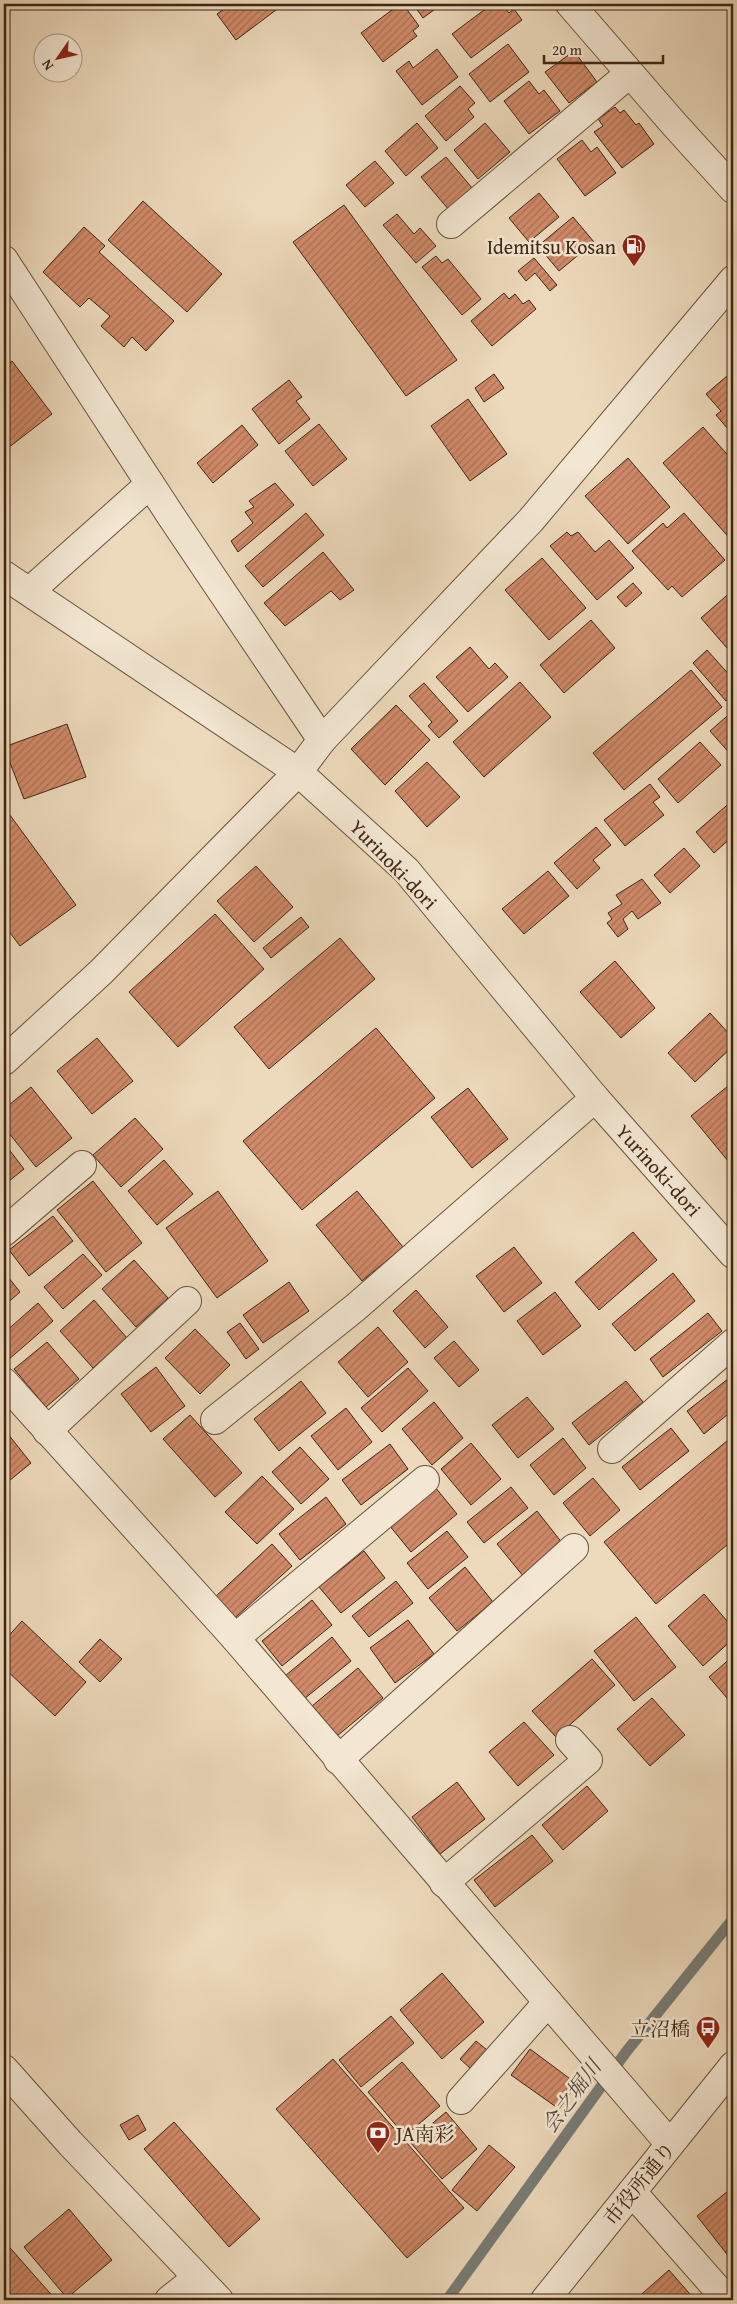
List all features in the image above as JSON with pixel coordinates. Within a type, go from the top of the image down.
[{"type":"street","points":[[570,4],[629,74],[680,118],[733,189]]},
{"type":"street","points":[[451,224],[629,74]]},
{"type":"street","points":[[4,260],[150,484],[322,740]]},
{"type":"street","points":[[4,1061],[101,972],[298,772],[322,740],[531,520],[733,280]]},
{"type":"street","points":[[30,591],[150,484]]},
{"type":"street","name":"Yurinoki-dori","points":[[4,575],[298,772],[406,870],[595,1098],[733,1254]]},
{"type":"street","points":[[215,1420],[356,1307],[595,1098]]},
{"type":"street","points":[[4,1232],[82,1165]]},
{"type":"street","points":[[47,1431],[187,1302]]},
{"type":"street","points":[[612,1449],[733,1343]]},
{"type":"street","points":[[4,1382],[235,1638],[670,2144]]},
{"type":"street","points":[[235,1638],[424,1480]]},
{"type":"street","points":[[338,1760],[574,1548]]},
{"type":"street","points":[[444,1883],[588,1760],[570,1740]]},
{"type":"street","points":[[461,2100],[548,2002]]},
{"type":"street","name":"市役所通り","points":[[545,2300],[733,2066]]},
{"type":"street","points":[[4,2069],[143,2205],[197,2278],[224,2295]]},
{"type":"street","points":[[632,2192],[727,2300]]},
{"type":"street","points":[[168,2300],[197,2278]]},
{"type":"building","points":[[231,4],[284,4],[236,40],[217,14]]},
{"type":"building","points":[[400,4],[403,4],[419,26],[413,31],[417,36],[383,62],[361,33]]},
{"type":"building","points":[[413,4],[442,4],[423,18]]},
{"type":"building","points":[[492,4],[502,4],[509,13],[514,9],[522,20],[471,58],[452,34]]},
{"type":"building","points":[[508,44],[529,72],[490,102],[469,74]]},
{"type":"building","points":[[437,49],[458,77],[422,105],[396,71],[409,61],[413,68]]},
{"type":"building","points":[[574,51],[597,82],[569,103],[545,72]]},
{"type":"building","points":[[529,81],[539,94],[544,90],[560,111],[529,134],[504,101]]},
{"type":"building","points":[[460,86],[475,103],[468,109],[474,117],[446,141],[425,116]]},
{"type":"building","points":[[615,107],[620,113],[624,110],[636,125],[639,123],[654,144],[622,168],[594,132],[603,126],[598,119]]},
{"type":"building","points":[[417,123],[438,148],[406,176],[385,151]]},
{"type":"building","points":[[485,123],[510,152],[478,179],[454,150]]},
{"type":"building","points":[[582,140],[591,152],[597,147],[616,173],[585,196],[557,159]]},
{"type":"building","points":[[446,157],[473,189],[449,210],[421,177]]},
{"type":"building","points":[[375,161],[394,183],[365,207],[346,185]]},
{"type":"building","points":[[539,193],[559,217],[529,242],[509,218]]},
{"type":"building","points":[[143,201],[222,274],[187,312],[108,240]]},
{"type":"building","points":[[344,205],[457,360],[406,396],[293,242]]},
{"type":"building","points":[[397,214],[414,234],[420,228],[436,246],[416,263],[383,225]]},
{"type":"building","points":[[573,217],[594,242],[559,271],[538,246]]},
{"type":"building","points":[[84,227],[105,246],[99,252],[174,321],[146,351],[132,337],[124,347],[101,326],[110,316],[89,298],[80,307],[43,272]]},
{"type":"building","points":[[436,256],[442,263],[448,259],[481,299],[462,315],[422,267]]},
{"type":"building","points":[[534,258],[557,285],[550,291],[535,273],[526,281],[518,271]]},
{"type":"building","points":[[504,293],[509,299],[515,294],[523,304],[529,300],[536,309],[492,346],[471,321]]},
{"type":"building","points":[[12,361],[52,414],[4,451],[4,367]]},
{"type":"building","points":[[494,374],[504,388],[484,402],[475,388]]},
{"type":"building","points":[[727,376],[733,382],[733,435],[716,415],[721,411],[706,394]]},
{"type":"building","points":[[289,380],[302,397],[296,401],[310,419],[279,444],[252,409]]},
{"type":"building","points":[[468,399],[507,454],[470,481],[431,426]]},
{"type":"building","points":[[319,424],[347,459],[313,486],[285,451]]},
{"type":"building","points":[[242,425],[258,445],[213,483],[197,463]]},
{"type":"building","points":[[703,427],[733,461],[733,542],[663,463]]},
{"type":"building","points":[[628,458],[670,507],[628,544],[585,496]]},
{"type":"building","points":[[275,483],[294,505],[238,552],[231,541],[253,523],[245,512],[254,507],[249,501]]},
{"type":"building","points":[[306,513],[324,535],[263,587],[245,566]]},
{"type":"building","points":[[684,513],[725,560],[682,597],[672,586],[668,590],[632,551],[663,523],[667,528]]},
{"type":"building","points":[[567,532],[571,536],[578,532],[595,552],[609,540],[634,568],[597,600],[550,546]]},
{"type":"building","points":[[323,552],[354,590],[340,600],[331,591],[285,626],[264,603]]},
{"type":"building","points":[[542,558],[586,608],[549,640],[505,590]]},
{"type":"building","points":[[633,583],[642,593],[626,607],[617,597]]},
{"type":"building","points":[[733,590],[733,655],[701,618]]},
{"type":"building","points":[[591,620],[615,648],[564,693],[540,665]]},
{"type":"building","points":[[470,647],[489,669],[495,663],[508,677],[468,712],[436,677]]},
{"type":"building","points":[[707,650],[733,679],[733,694],[726,701],[693,663]]},
{"type":"building","points":[[691,670],[722,707],[624,790],[593,753]]},
{"type":"building","points":[[520,682],[551,717],[484,777],[453,742]]},
{"type":"building","points":[[424,683],[458,721],[439,738],[428,726],[432,722],[409,696]]},
{"type":"building","points":[[396,705],[430,740],[385,785],[351,749]]},
{"type":"building","points":[[733,711],[733,756],[732,756],[710,731]]},
{"type":"building","points":[[67,724],[86,777],[24,799],[4,747]]},
{"type":"building","points":[[700,742],[721,765],[678,803],[658,779]]},
{"type":"building","points":[[427,762],[460,797],[427,827],[395,791]]},
{"type":"building","points":[[650,784],[660,797],[653,802],[664,815],[625,846],[604,820]]},
{"type":"building","points":[[733,800],[733,836],[714,853],[696,832]]},
{"type":"building","points":[[4,807],[76,905],[20,946],[4,925]]},
{"type":"building","points":[[596,827],[611,845],[593,860],[600,868],[577,889],[554,863]]},
{"type":"building","points":[[684,848],[700,866],[670,893],[654,875]]},
{"type":"building","points":[[256,866],[293,907],[254,942],[217,901]]},
{"type":"building","points":[[548,871],[569,896],[524,934],[502,909]]},
{"type":"building","points":[[642,879],[661,903],[638,919],[632,911],[623,919],[628,929],[618,937],[607,923],[612,919],[608,913],[622,904],[616,895]]},
{"type":"building","points":[[215,914],[264,969],[178,1047],[129,992]]},
{"type":"building","points":[[301,917],[309,927],[271,958],[263,948]]},
{"type":"building","points":[[340,938],[375,979],[269,1069],[234,1027]]},
{"type":"building","points":[[615,961],[655,1008],[621,1038],[580,992]]},
{"type":"building","points":[[710,1013],[733,1038],[733,1046],[695,1082],[668,1053]]},
{"type":"building","points":[[376,1028],[435,1098],[302,1210],[243,1141]]},
{"type":"building","points":[[97,1038],[133,1081],[92,1114],[57,1071]]},
{"type":"building","points":[[728,1086],[733,1092],[733,1167],[691,1116]]},
{"type":"building","points":[[31,1087],[72,1138],[36,1167],[4,1127],[4,1109]]},
{"type":"building","points":[[468,1088],[508,1139],[472,1168],[431,1117]]},
{"type":"building","points":[[135,1118],[163,1149],[121,1187],[93,1155]]},
{"type":"building","points":[[4,1143],[24,1169],[4,1185]]},
{"type":"building","points":[[164,1160],[193,1194],[157,1225],[128,1191]]},
{"type":"building","points":[[93,1181],[142,1243],[106,1272],[57,1210]]},
{"type":"building","points":[[218,1191],[268,1261],[217,1298],[166,1228]]},
{"type":"building","points":[[357,1191],[403,1247],[362,1281],[316,1225]]},
{"type":"building","points":[[53,1216],[73,1241],[29,1276],[9,1250]]},
{"type":"building","points":[[633,1232],[657,1260],[599,1310],[575,1282]]},
{"type":"building","points":[[514,1247],[542,1283],[504,1312],[476,1276]]},
{"type":"building","points":[[83,1254],[102,1275],[63,1309],[44,1287]]},
{"type":"building","points":[[134,1260],[168,1298],[136,1327],[102,1289]]},
{"type":"building","points":[[4,1272],[20,1292],[4,1306]]},
{"type":"building","points":[[673,1273],[695,1301],[635,1351],[612,1324]]},
{"type":"building","points":[[289,1282],[309,1311],[263,1343],[243,1315]]},
{"type":"building","points":[[416,1290],[448,1327],[425,1348],[393,1311]]},
{"type":"building","points":[[555,1292],[581,1326],[543,1355],[517,1321]]},
{"type":"building","points":[[94,1300],[127,1338],[93,1368],[60,1331]]},
{"type":"building","points":[[38,1303],[53,1321],[8,1360],[4,1355],[4,1333]]},
{"type":"building","points":[[708,1313],[722,1331],[663,1377],[650,1359]]},
{"type":"building","points":[[240,1323],[259,1349],[246,1359],[227,1332]]},
{"type":"building","points":[[378,1327],[408,1362],[368,1397],[338,1362]]},
{"type":"building","points":[[195,1329],[230,1365],[200,1394],[165,1358]]},
{"type":"building","points":[[454,1341],[479,1370],[459,1387],[434,1358]]},
{"type":"building","points":[[47,1342],[79,1379],[46,1407],[14,1369]]},
{"type":"building","points":[[156,1367],[185,1406],[151,1432],[121,1394]]},
{"type":"building","points":[[408,1368],[428,1391],[382,1432],[361,1408]]},
{"type":"building","points":[[733,1375],[733,1410],[704,1434],[687,1411]]},
{"type":"building","points":[[301,1381],[326,1413],[279,1451],[254,1419]]},
{"type":"building","points":[[626,1381],[643,1402],[589,1445],[572,1423]]},
{"type":"building","points":[[527,1397],[554,1429],[518,1458],[492,1425]]},
{"type":"building","points":[[434,1402],[463,1438],[432,1465],[402,1429]]},
{"type":"building","points":[[346,1408],[372,1442],[338,1470],[311,1436]]},
{"type":"building","points":[[190,1415],[242,1473],[215,1497],[163,1439]]},
{"type":"building","points":[[671,1428],[689,1451],[640,1490],[622,1467]]},
{"type":"building","points":[[4,1429],[31,1463],[4,1485]]},
{"type":"building","points":[[733,1436],[733,1540],[656,1604],[604,1542]]},
{"type":"building","points":[[563,1438],[586,1468],[554,1495],[530,1465]]},
{"type":"building","points":[[471,1443],[501,1479],[471,1505],[441,1469]]},
{"type":"building","points":[[390,1444],[408,1469],[361,1505],[342,1480]]},
{"type":"building","points":[[300,1447],[329,1479],[301,1504],[272,1472]]},
{"type":"building","points":[[262,1476],[294,1509],[257,1544],[225,1512]]},
{"type":"building","points":[[593,1478],[620,1510],[590,1536],[563,1503]]},
{"type":"building","points":[[435,1487],[457,1514],[411,1552],[389,1525]]},
{"type":"building","points":[[511,1487],[528,1508],[484,1543],[467,1522]]},
{"type":"building","points":[[326,1497],[346,1524],[300,1560],[279,1534]]},
{"type":"building","points":[[537,1511],[563,1544],[524,1577],[497,1544]]},
{"type":"building","points":[[447,1531],[468,1557],[428,1589],[407,1563]]},
{"type":"building","points":[[272,1544],[292,1566],[235,1618],[215,1597]]},
{"type":"building","points":[[364,1551],[385,1578],[341,1613],[319,1587]]},
{"type":"building","points":[[465,1567],[493,1602],[457,1631],[429,1598]]},
{"type":"building","points":[[396,1581],[413,1603],[369,1637],[352,1616]]},
{"type":"building","points":[[704,1594],[733,1628],[733,1639],[703,1666],[668,1626]]},
{"type":"building","points":[[312,1600],[332,1625],[282,1666],[262,1641]]},
{"type":"building","points":[[636,1617],[676,1667],[634,1701],[594,1651]]},
{"type":"building","points":[[408,1620],[434,1654],[395,1683],[370,1648]]},
{"type":"building","points":[[22,1621],[86,1682],[55,1716],[4,1668],[4,1641]]},
{"type":"building","points":[[332,1637],[351,1661],[304,1699],[285,1676]]},
{"type":"building","points":[[100,1639],[122,1659],[100,1682],[79,1662]]},
{"type":"building","points":[[733,1656],[733,1705],[709,1677]]},
{"type":"building","points":[[592,1659],[615,1685],[556,1737],[532,1711]]},
{"type":"building","points":[[358,1668],[383,1698],[337,1736],[312,1706]]},
{"type":"building","points":[[652,1698],[685,1735],[650,1766],[617,1729]]},
{"type":"building","points":[[524,1722],[554,1755],[518,1786],[489,1752]]},
{"type":"building","points":[[457,1782],[485,1819],[440,1854],[412,1817]]},
{"type":"building","points":[[587,1786],[608,1811],[563,1850],[542,1825]]},
{"type":"building","points":[[532,1835],[553,1861],[495,1907],[474,1880]]},
{"type":"building","points":[[442,1973],[484,2022],[442,2059],[400,2010]]},
{"type":"building","points":[[391,2016],[414,2043],[361,2087],[339,2060]]},
{"type":"building","points":[[476,2041],[487,2050],[470,2068],[460,2059]]},
{"type":"building","points":[[530,2049],[577,2084],[559,2109],[511,2075]]},
{"type":"building","points":[[333,2059],[464,2208],[407,2258],[276,2109]]},
{"type":"building","points":[[402,2062],[440,2106],[405,2136],[368,2092]]},
{"type":"building","points":[[446,2112],[477,2149],[442,2179],[410,2142]]},
{"type":"building","points":[[138,2115],[146,2130],[129,2140],[120,2125]]},
{"type":"building","points":[[174,2122],[260,2219],[229,2247],[144,2149]]},
{"type":"building","points":[[489,2145],[515,2167],[477,2211],[452,2190]]},
{"type":"building","points":[[733,2187],[733,2262],[697,2216]]},
{"type":"building","points":[[69,2209],[112,2260],[67,2298],[24,2247]]},
{"type":"building","points":[[4,2241],[56,2300],[4,2300]]},
{"type":"building","points":[[669,2270],[695,2300],[635,2300]]},
{"type":"waterway","name":"会之堀川","points":[[447,2300],[626,2052],[733,1919]]},
{"type":"place","name":"Idemitsu Kosan","points":[[634,267]]},
{"type":"place","name":"立沼橋","points":[[708,2049]]},
{"type":"place","name":"JA南彩","points":[[378,2154]]}]
